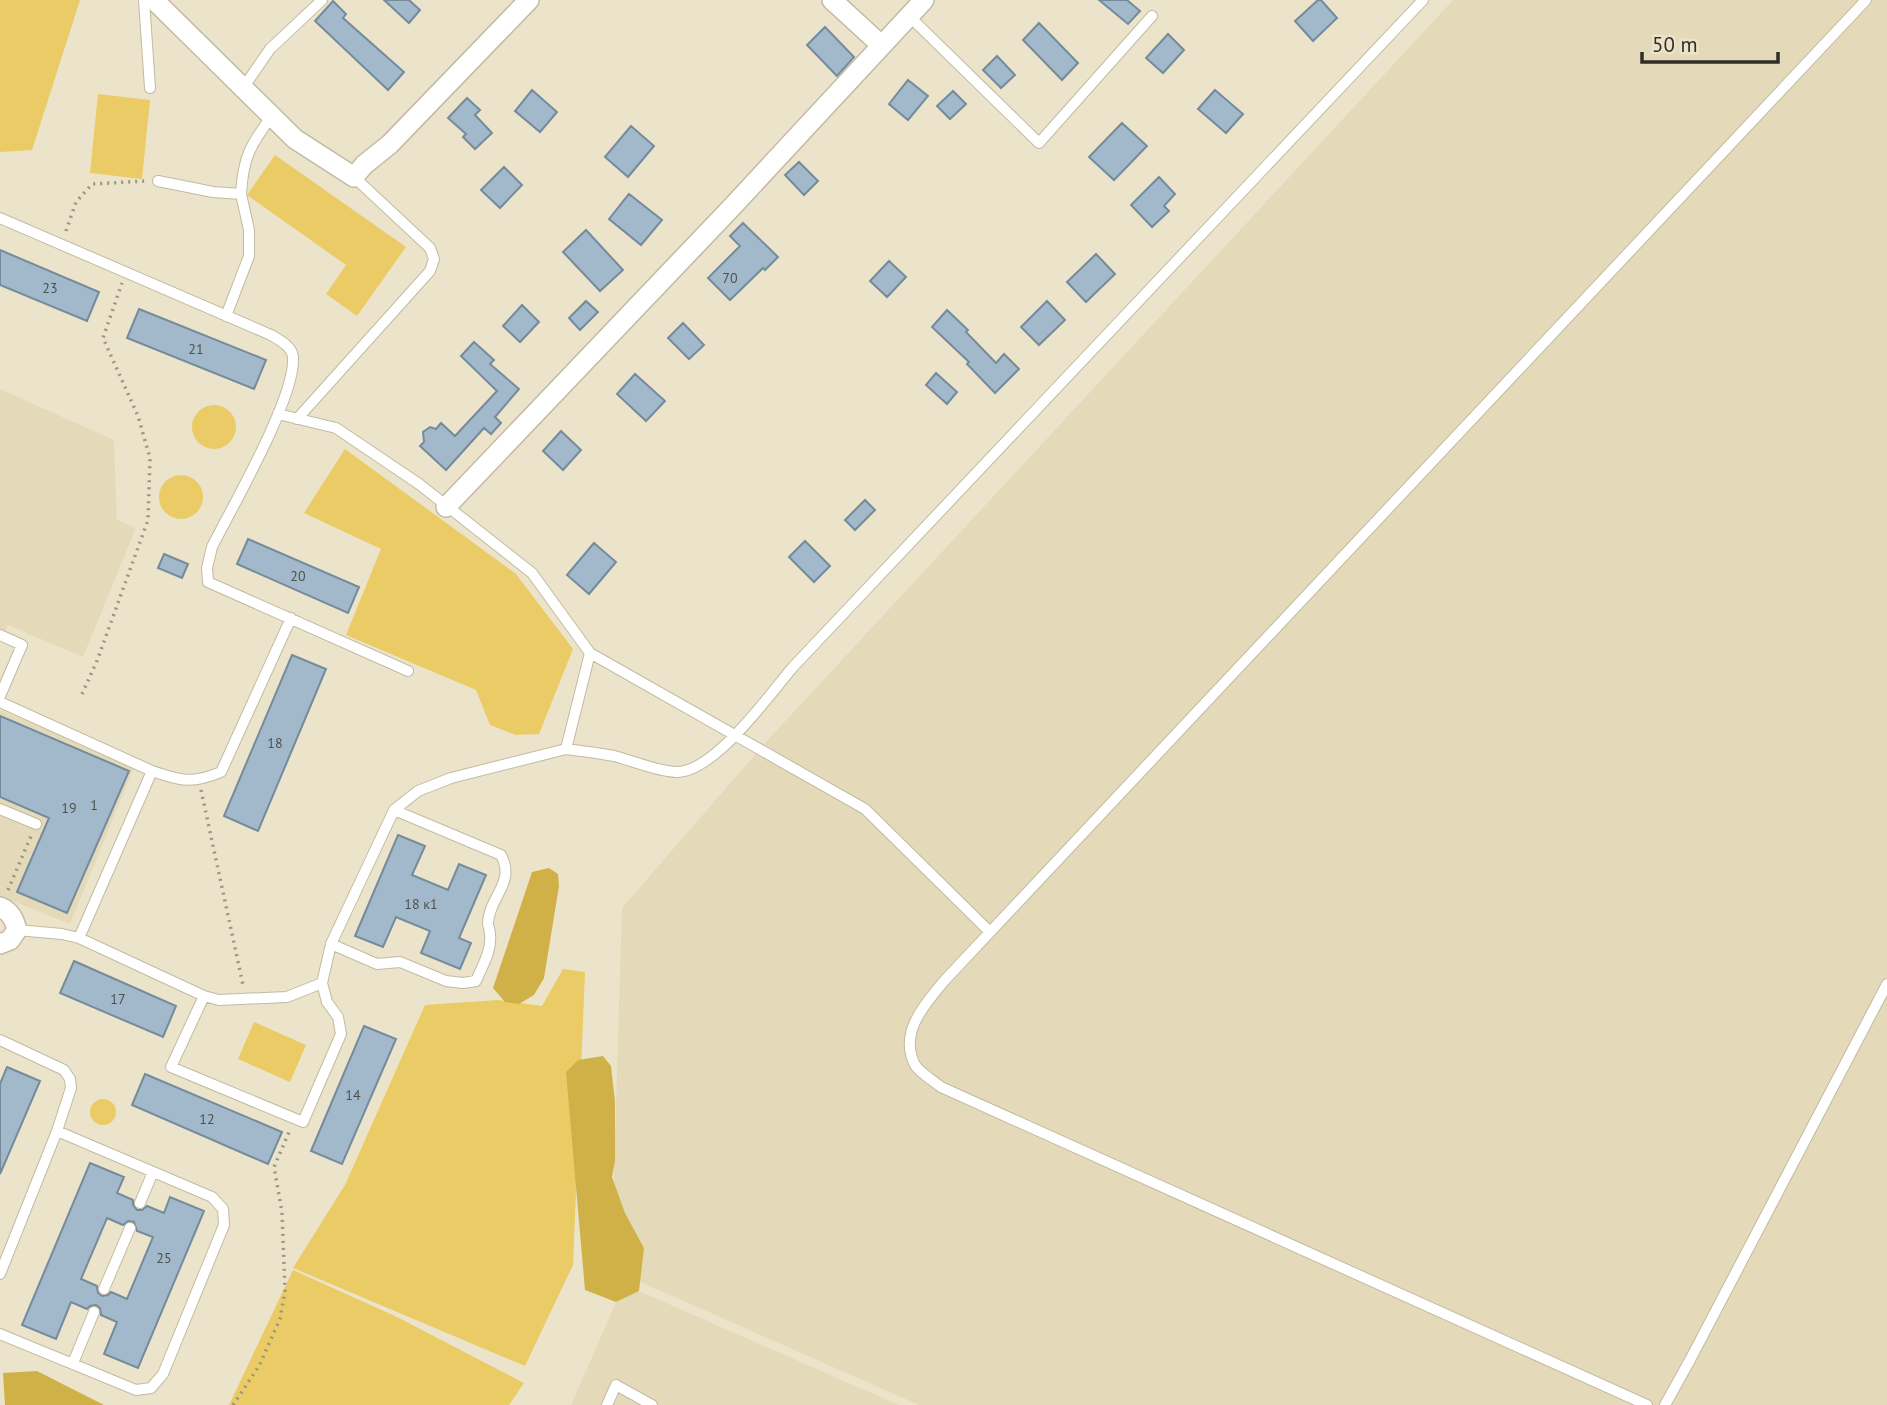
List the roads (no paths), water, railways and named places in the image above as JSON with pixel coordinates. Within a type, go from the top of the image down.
[{"type":"street","points":[[155,0],[295,139],[354,177],[390,144],[529,0]]},
{"type":"street","points":[[832,0],[881,45]]},
{"type":"street","points":[[446,507],[731,208],[924,0]]},
{"type":"street","points":[[0,944],[10,940],[17,930],[2,902]]},
{"type":"lane","points":[[144,0],[150,88]]},
{"type":"lane","points":[[243,88],[270,49],[322,0]]},
{"type":"lane","points":[[204,996],[171,1066],[303,1122],[341,1034],[338,1017],[327,1002],[322,983],[331,944],[394,810],[418,791],[451,778],[566,749],[611,756],[678,772],[713,757],[803,657],[1423,0]]},
{"type":"lane","points":[[1647,1405],[941,1087],[916,1066],[909,1041],[918,1014],[945,980],[1866,0]]},
{"type":"lane","points":[[909,16],[1039,143],[1152,16]]},
{"type":"lane","points":[[226,316],[249,256],[249,230],[241,194],[243,166],[253,141],[272,116]]},
{"type":"lane","points":[[297,419],[430,271],[435,259],[430,248],[354,177]]},
{"type":"lane","points":[[158,180],[213,192],[241,194]]},
{"type":"lane","points":[[0,218],[271,335],[287,346],[293,355],[291,375],[278,414],[212,547],[206,568],[208,582],[408,671]]},
{"type":"lane","points":[[278,414],[336,428],[419,484],[532,573],[590,653],[864,809],[990,932]]},
{"type":"lane","points":[[0,702],[152,771],[172,778],[200,780],[221,772],[291,618]]},
{"type":"lane","points":[[0,635],[22,645],[0,696]]},
{"type":"lane","points":[[566,749],[590,653]]},
{"type":"lane","points":[[79,938],[152,771]]},
{"type":"lane","points":[[0,809],[36,824]]},
{"type":"lane","points":[[331,944],[377,964],[400,962],[446,981],[476,981],[489,950],[488,922],[507,867],[501,855],[394,810]]},
{"type":"lane","points":[[17,930],[79,938],[204,996],[219,1000],[287,997],[322,983]]},
{"type":"lane","points":[[1665,1405],[1887,984]]},
{"type":"lane","points":[[0,1040],[64,1070],[70,1079],[71,1088],[57,1131],[0,1274]]},
{"type":"lane","points":[[0,1334],[136,1390],[151,1388],[163,1374],[224,1224],[223,1209],[212,1197],[57,1131]]},
{"type":"lane","points":[[140,1203],[153,1172]]},
{"type":"lane","points":[[104,1289],[130,1228]]},
{"type":"lane","points":[[73,1363],[94,1312]]},
{"type":"lane","points":[[607,1405],[616,1385],[653,1405]]}]
